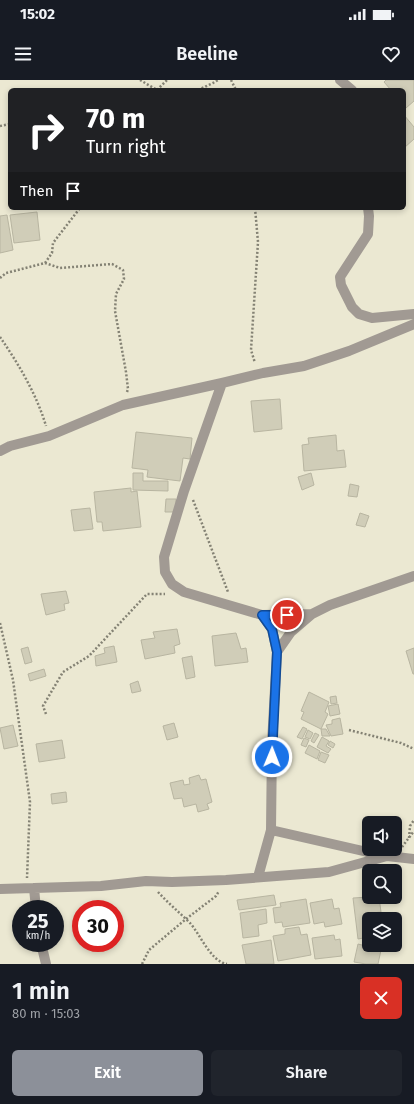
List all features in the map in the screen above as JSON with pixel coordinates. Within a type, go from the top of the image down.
[{"type":"street","points":[[340,80],[350,88]]},
{"type":"street","points":[[368,210],[368,234],[340,277],[341,285],[352,307],[359,314],[372,318],[414,314]]},
{"type":"street","points":[[0,451],[10,446],[49,436],[123,405],[222,384],[263,373],[304,366],[349,351],[414,324]]},
{"type":"street","points":[[222,384],[187,483],[164,557],[165,572],[172,584],[184,592],[262,615],[312,614]]},
{"type":"street","points":[[277,652],[291,632],[312,614],[330,605],[414,576]]},
{"type":"street","points":[[258,877],[272,830],[272,743],[277,652],[272,629],[262,615]]},
{"type":"street","points":[[272,830],[391,857],[414,859]]},
{"type":"street","points":[[0,889],[102,886],[146,881],[172,882],[226,880],[329,872],[391,857]]},
{"type":"street","points":[[30,888],[33,900]]},
{"type":"street","points":[[43,952],[46,964]]},
{"type":"path","points":[[140,80],[154,88]]},
{"type":"path","points":[[159,88],[167,80]]},
{"type":"path","points":[[203,88],[218,80]]},
{"type":"path","points":[[45,263],[52,253],[53,244],[78,210]]},
{"type":"path","points":[[255,210],[258,242],[251,350],[254,361],[263,373]]},
{"type":"path","points":[[0,278],[6,274],[45,263],[60,268],[112,264],[123,270],[124,279],[116,294],[115,311],[128,389],[123,405]]},
{"type":"path","points":[[0,337],[13,356],[41,410],[49,436]]},
{"type":"path","points":[[187,483],[232,606]]},
{"type":"path","points":[[46,714],[43,706],[63,672],[89,656],[147,594],[170,594],[184,592]]},
{"type":"path","points":[[0,623],[13,680],[30,802],[30,888]]},
{"type":"path","points":[[349,730],[401,743],[414,749]]},
{"type":"path","points":[[409,838],[410,826],[414,820]]},
{"type":"path","points":[[391,857],[414,831]]},
{"type":"path","points":[[142,964],[149,950],[216,896],[226,880]]},
{"type":"path","points":[[146,881],[191,924],[214,956],[222,963],[227,964]]},
{"type":"building","points":[[386,80],[413,80],[414,101],[406,108],[406,88],[389,88],[384,82]]},
{"type":"building","points":[[406,117],[414,127],[414,139],[406,146]]},
{"type":"building","points":[[37,212],[40,240],[14,243],[10,215]]},
{"type":"building","points":[[7,215],[13,250],[0,253],[0,216]]},
{"type":"building","points":[[280,399],[282,429],[254,432],[251,401]]},
{"type":"building","points":[[136,432],[192,438],[190,459],[183,458],[180,481],[147,477],[148,470],[132,468]]},
{"type":"building","points":[[336,435],[337,451],[344,450],[346,467],[304,471],[302,445],[309,444],[308,438]]},
{"type":"building","points":[[133,473],[143,473],[143,481],[168,481],[168,491],[133,490]]},
{"type":"building","points":[[311,473],[314,485],[302,490],[298,477]]},
{"type":"building","points":[[350,484],[359,486],[357,497],[348,496]]},
{"type":"building","points":[[131,488],[131,492],[137,491],[141,527],[103,531],[102,522],[97,522],[94,492]]},
{"type":"building","points":[[166,499],[176,499],[176,512],[165,512]]},
{"type":"building","points":[[90,508],[93,529],[74,531],[71,510]]},
{"type":"building","points":[[360,513],[369,516],[365,527],[356,525]]},
{"type":"building","points":[[66,591],[69,603],[64,604],[65,610],[46,615],[41,594]]},
{"type":"building","points":[[177,629],[180,644],[174,646],[175,653],[145,659],[141,640],[155,638],[153,632]]},
{"type":"building","points":[[236,633],[241,649],[246,648],[248,662],[215,666],[212,636]]},
{"type":"building","points":[[114,646],[117,662],[96,666],[95,656],[105,653],[104,648]]},
{"type":"building","points":[[28,647],[32,662],[25,664],[21,649]]},
{"type":"building","points":[[414,648],[414,674],[413,674],[406,651]]},
{"type":"building","points":[[192,656],[195,677],[186,679],[182,658]]},
{"type":"building","points":[[44,669],[46,676],[30,681],[28,674]]},
{"type":"building","points":[[138,681],[141,691],[132,693],[130,684]]},
{"type":"building","points":[[309,692],[329,702],[325,712],[328,714],[321,729],[301,719],[304,712],[301,711]]},
{"type":"building","points":[[336,696],[337,703],[331,704],[330,697]]},
{"type":"building","points":[[338,704],[340,714],[330,716],[328,706]]},
{"type":"building","points":[[340,718],[343,734],[331,736],[326,725],[332,724],[332,720]]},
{"type":"building","points":[[174,723],[178,737],[167,740],[163,726]]},
{"type":"building","points":[[13,725],[18,746],[4,749],[0,728]]},
{"type":"building","points":[[303,727],[307,729],[302,739],[297,737]]},
{"type":"building","points":[[321,729],[326,729],[330,736],[322,736]]},
{"type":"building","points":[[308,730],[313,733],[310,739],[305,737]]},
{"type":"building","points":[[315,733],[319,735],[314,743],[311,741]]},
{"type":"building","points":[[322,737],[329,741],[326,746],[331,749],[328,753],[317,747]]},
{"type":"building","points":[[304,738],[309,740],[306,747],[301,745]]},
{"type":"building","points":[[62,740],[65,758],[39,762],[36,744]]},
{"type":"building","points":[[330,741],[335,744],[333,748],[328,745]]},
{"type":"building","points":[[309,745],[320,751],[317,759],[305,753]]},
{"type":"building","points":[[321,752],[329,755],[325,763],[318,760]]},
{"type":"building","points":[[199,775],[201,780],[206,779],[212,802],[207,804],[209,809],[198,812],[196,804],[184,807],[182,798],[174,799],[170,783],[183,780],[184,785],[190,784],[189,778]]},
{"type":"building","points":[[66,792],[67,802],[52,804],[51,794]]},
{"type":"building","points":[[274,895],[276,905],[239,910],[237,900]]},
{"type":"building","points":[[362,897],[362,904],[380,904],[381,912],[362,912],[362,938],[358,939],[353,898]]},
{"type":"building","points":[[306,899],[310,923],[283,927],[282,922],[275,923],[273,908],[281,907],[280,903]]},
{"type":"building","points":[[332,899],[334,909],[339,908],[342,924],[325,927],[324,922],[314,924],[310,903]]},
{"type":"building","points":[[266,909],[267,923],[258,925],[259,936],[243,938],[240,913]]},
{"type":"building","points":[[299,927],[301,935],[307,934],[311,955],[278,961],[273,936],[285,934],[285,929]]},
{"type":"building","points":[[334,935],[335,940],[340,939],[342,956],[315,959],[312,938]]},
{"type":"building","points":[[271,940],[274,964],[246,964],[242,945]]},
{"type":"building","points":[[358,944],[362,945],[362,952],[381,952],[378,964],[354,962]]},
{"type":"route","points":[[272,757],[277,652],[272,629],[262,615],[287,615]]}]
